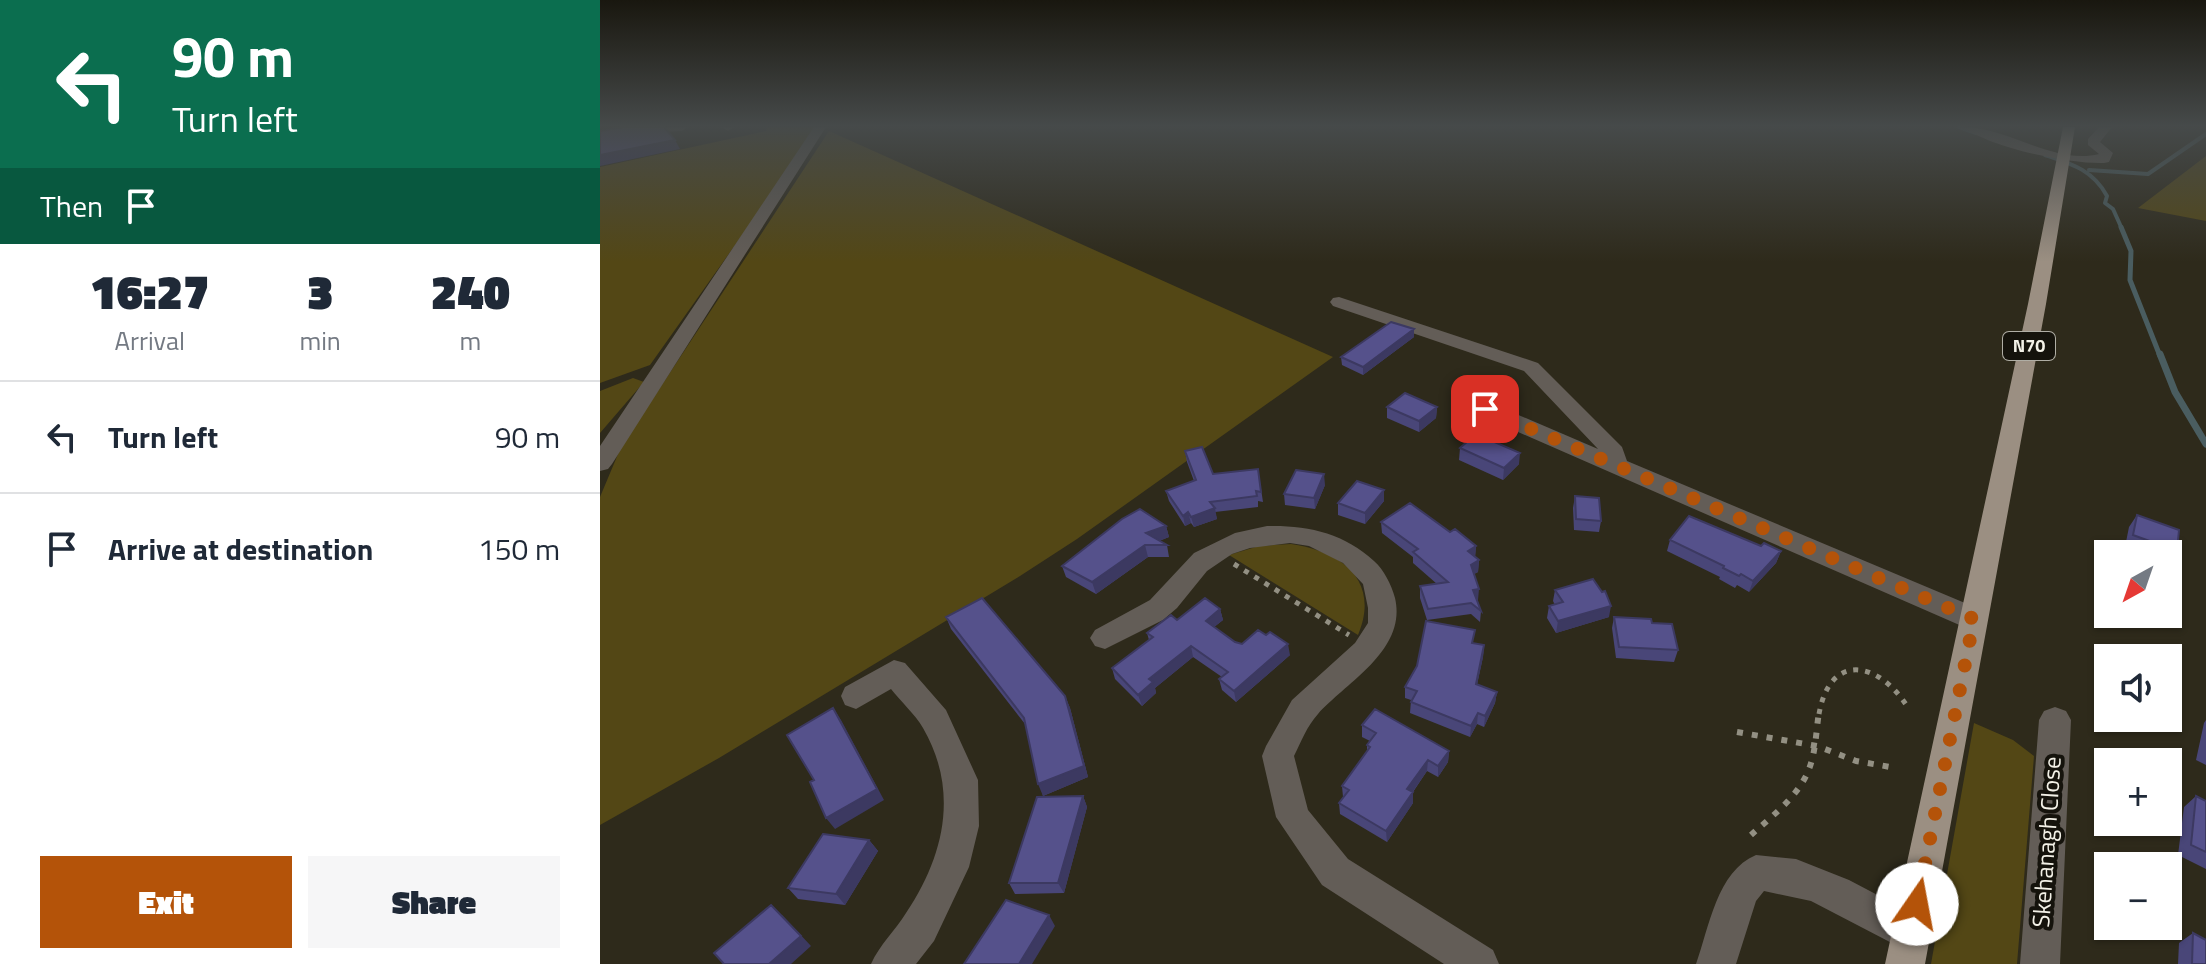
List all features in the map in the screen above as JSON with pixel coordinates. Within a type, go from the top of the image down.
[{"type":"main road","name":"N70","points":[[1908,949],[2034,319],[2060,172]]},
{"type":"street","points":[[600,464],[791,172]]},
{"type":"street","points":[[1339,302],[1531,367],[1614,452],[1616,466]]},
{"type":"street","points":[[1485,409],[1974,619]]},
{"type":"street","points":[[1105,638],[1160,608],[1201,561],[1244,540],[1270,534],[1300,535],[1329,541],[1353,554],[1373,576],[1381,598],[1382,626],[1368,648],[1305,706],[1278,756],[1293,817],[1335,872],[1479,964]]},
{"type":"street","points":[[856,696],[894,672],[935,719],[961,780],[961,826],[951,867],[920,927],[891,964]]},
{"type":"street","name":"Skehanagh Close","points":[[2040,964],[2055,720]]},
{"type":"street","points":[[1716,964],[1741,890],[1756,873],[1779,871],[1819,887],[1908,949]]},
{"type":"path","points":[[1216,552],[1368,648]]},
{"type":"path","points":[[1751,835],[1792,796],[1807,774],[1815,747],[1818,709],[1831,682],[1851,670],[1872,671],[1891,682],[1907,706]]},
{"type":"path","points":[[1737,732],[1815,747],[1856,761],[1896,768]]},
{"type":"shaded area","points":[[600,172],[787,172],[650,365],[600,383]]},
{"type":"shaded area","points":[[802,172],[920,172],[1333,357],[1020,576],[719,758],[600,825],[600,497],[621,447]]},
{"type":"shaded area","points":[[2185,172],[2206,172],[2206,221],[2138,208]]},
{"type":"shaded area","points":[[633,378],[644,382],[600,433],[600,391]]},
{"type":"shaded area","points":[[1291,544],[1326,553],[1352,572],[1360,584],[1364,599],[1364,616],[1358,635],[1229,555],[1259,546]]},
{"type":"shaded area","points":[[1974,723],[2013,740],[2034,756],[2017,964],[1931,964]]},
{"type":"building","points":[[1391,322],[1414,329],[1363,367],[1341,357]]},
{"type":"building","points":[[1405,393],[1437,407],[1419,421],[1387,407]]},
{"type":"building","points":[[1476,434],[1520,453],[1504,468],[1460,448]]},
{"type":"building","points":[[1202,447],[1213,474],[1258,469],[1261,492],[1256,491],[1257,496],[1210,502],[1215,508],[1191,517],[1188,512],[1183,516],[1166,491],[1196,480],[1185,451]]},
{"type":"building","points":[[1296,470],[1324,474],[1314,498],[1284,494]]},
{"type":"building","points":[[1357,481],[1384,490],[1365,513],[1338,503]]},
{"type":"building","points":[[1575,496],[1599,498],[1601,521],[1576,519]]},
{"type":"building","points":[[1410,503],[1450,532],[1455,529],[1476,546],[1468,551],[1479,560],[1471,565],[1479,589],[1473,590],[1481,611],[1471,603],[1428,609],[1420,586],[1448,582],[1413,552],[1418,549],[1381,522]]},
{"type":"building","points":[[1140,509],[1166,526],[1146,533],[1167,545],[1145,545],[1092,582],[1062,566],[1122,519]]},
{"type":"building","points":[[2137,515],[2179,530],[2178,540],[2147,540],[2133,535]]},
{"type":"building","points":[[1689,516],[1761,546],[1764,543],[1781,551],[1753,581],[1741,574],[1739,576],[1670,540]]},
{"type":"building","points":[[1593,579],[1602,592],[1605,591],[1611,606],[1558,621],[1549,606],[1563,602],[1555,590]]},
{"type":"building","points":[[982,598],[1065,696],[1084,766],[1038,784],[1024,718],[946,617]]},
{"type":"building","points":[[1205,598],[1220,609],[1206,621],[1235,642],[1242,644],[1258,630],[1266,635],[1270,632],[1288,644],[1234,691],[1219,679],[1228,672],[1191,646],[1149,679],[1153,682],[1138,695],[1112,668],[1153,637],[1147,633],[1171,615],[1177,620]]},
{"type":"building","points":[[1614,617],[1651,619],[1652,623],[1672,624],[1678,650],[1619,647]]},
{"type":"building","points":[[1426,621],[1475,630],[1472,643],[1484,645],[1476,684],[1497,692],[1485,716],[1478,713],[1471,726],[1411,702],[1417,691],[1405,687],[1417,666]]},
{"type":"building","points":[[833,708],[877,789],[826,818],[810,782],[814,780],[787,735]]},
{"type":"building","points":[[1375,709],[1449,751],[1438,766],[1428,760],[1407,789],[1413,792],[1386,831],[1339,803],[1349,790],[1342,786],[1370,747],[1367,745],[1376,733],[1362,725]]},
{"type":"building","points":[[1083,796],[1058,883],[1009,883],[1037,797]]},
{"type":"building","points":[[2196,796],[2206,801],[2206,852],[2191,845]]},
{"type":"building","points":[[823,834],[869,840],[836,894],[788,888]]},
{"type":"building","points":[[1006,900],[1049,915],[1019,964],[964,964]]},
{"type":"building","points":[[771,905],[801,936],[769,964],[724,964],[714,953]]},
{"type":"building","points":[[2193,933],[2206,940],[2206,964],[2192,964]]},
{"type":"waterway","points":[[2085,172],[2107,196],[2105,203],[2113,209],[2122,229]]},
{"type":"waterway","points":[[2118,172],[2151,172]]},
{"type":"waterway","points":[[2121,227],[2131,251],[2130,280],[2160,356]]},
{"type":"waterway","points":[[2160,354],[2175,392],[2206,444]]},
{"type":"route","points":[[1485,409],[1974,619],[1917,904]]}]
